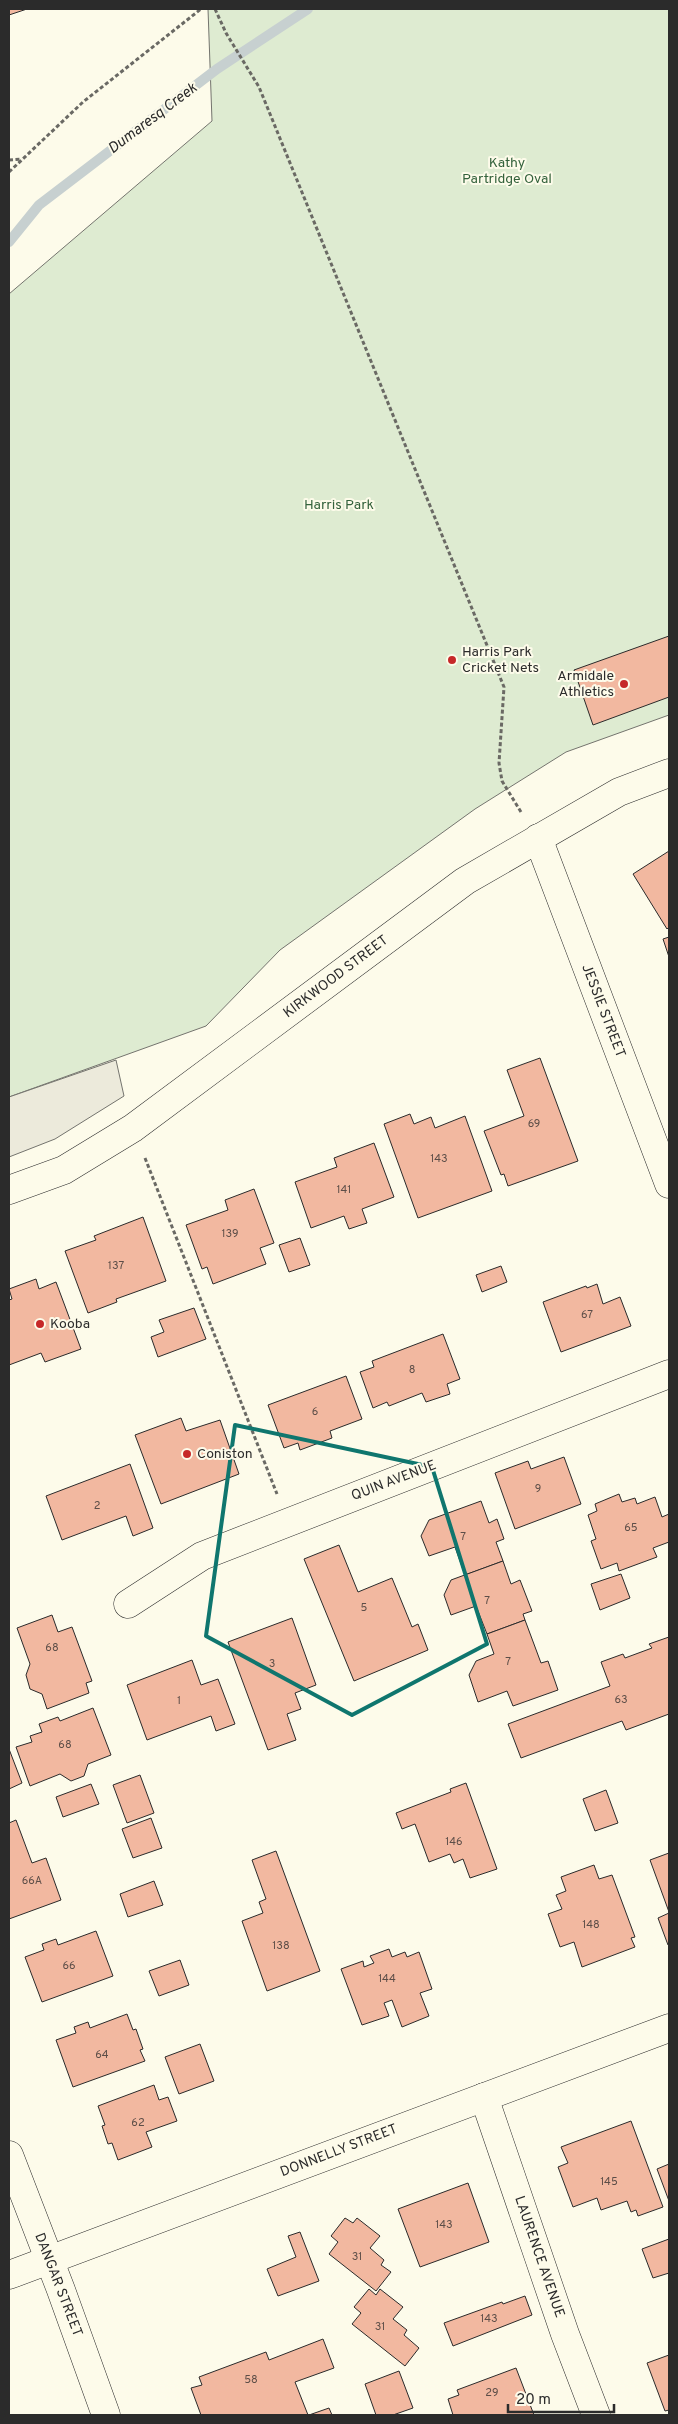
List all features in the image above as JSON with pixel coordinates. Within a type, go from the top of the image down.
[{"type":"street","name":"KIRKWOOD STREET","points":[[9,1190],[64,1170],[133,1128],[465,881],[620,792],[669,773]]},
{"type":"street","name":"JESSIE STREET","points":[[538,838],[669,1184]]},
{"type":"street","name":"QUIN AVENUE","points":[[128,1604],[202,1556],[669,1374]]},
{"type":"street","name":"DONNELLY STREET","points":[[9,2275],[669,2028]]},
{"type":"street","name":"LAURENCE AVENUE","points":[[484,2097],[596,2415]]},
{"type":"street","name":"DANGAR STREET","points":[[9,2155],[106,2415]]},
{"type":"path","points":[[9,172],[83,102],[201,9]]},
{"type":"path","points":[[215,9],[226,33],[259,88],[504,686],[499,763],[502,781],[521,811]]},
{"type":"path","points":[[9,160],[22,159]]},
{"type":"path","points":[[145,1157],[277,1495]]},
{"type":"highlighted area","points":[[235,1425],[432,1467],[487,1644],[352,1715],[206,1636]]},
{"type":"green space","name":"Harris Park","points":[[208,9],[669,9],[669,715],[566,752],[475,809],[280,950],[206,1026],[9,1097],[9,294],[212,121]]},
{"type":"shaded area","points":[[116,1060],[124,1096],[55,1139],[9,1157],[9,1097]]},
{"type":"building","points":[[9,9],[27,9],[9,15]]},
{"type":"building","name":"Armidale Athletics","points":[[669,636],[669,697],[593,725],[574,670]]},
{"type":"building","points":[[669,851],[669,927],[667,929],[633,874]]},
{"type":"building","points":[[669,937],[669,957],[663,939]]},
{"type":"building","points":[[540,1058],[578,1161],[508,1186],[504,1174],[501,1175],[484,1131],[524,1116],[507,1070]]},
{"type":"building","points":[[410,1114],[414,1124],[431,1117],[435,1128],[465,1116],[492,1191],[418,1218],[384,1124]]},
{"type":"building","points":[[374,1143],[394,1197],[362,1209],[367,1223],[349,1229],[344,1216],[311,1228],[295,1182],[337,1167],[334,1158]]},
{"type":"building","points":[[254,1189],[274,1243],[260,1248],[266,1264],[213,1284],[207,1267],[202,1269],[186,1225],[228,1210],[225,1200]]},
{"type":"building","points":[[143,1217],[166,1281],[116,1299],[117,1302],[88,1313],[65,1251],[96,1240],[94,1236]]},
{"type":"building","points":[[300,1238],[310,1265],[289,1272],[279,1245]]},
{"type":"building","points":[[501,1266],[507,1282],[482,1292],[476,1275]]},
{"type":"building","name":"Kooba","points":[[36,1279],[39,1289],[56,1282],[81,1349],[45,1362],[41,1353],[9,1365],[9,1300],[12,1299],[9,1289]]},
{"type":"building","points":[[597,1284],[603,1304],[620,1297],[631,1326],[561,1352],[543,1302],[586,1286],[587,1288]]},
{"type":"building","points":[[194,1308],[206,1339],[158,1357],[151,1337],[164,1332],[159,1320]]},
{"type":"building","points":[[443,1334],[460,1379],[447,1384],[450,1394],[426,1402],[422,1393],[389,1406],[387,1402],[373,1408],[360,1372],[374,1367],[372,1361]]},
{"type":"building","points":[[346,1376],[362,1419],[330,1431],[332,1438],[300,1450],[298,1443],[284,1448],[268,1405]]},
{"type":"building","name":"Coniston","points":[[181,1418],[186,1431],[220,1420],[239,1474],[161,1504],[135,1435]]},
{"type":"building","points":[[564,1457],[581,1504],[515,1529],[495,1473],[528,1461],[531,1469]]},
{"type":"building","points":[[130,1464],[153,1528],[133,1536],[126,1516],[62,1540],[46,1496]]},
{"type":"building","points":[[619,1494],[622,1502],[635,1498],[637,1504],[655,1497],[662,1517],[669,1514],[669,1542],[653,1548],[657,1557],[619,1571],[617,1563],[601,1569],[591,1541],[596,1539],[588,1515],[597,1511],[595,1504]]},
{"type":"building","points":[[481,1501],[489,1523],[497,1519],[504,1539],[496,1542],[503,1561],[465,1575],[455,1547],[429,1556],[421,1536],[429,1520]]},
{"type":"building","points":[[339,1545],[358,1592],[392,1578],[412,1627],[418,1624],[428,1650],[354,1681],[304,1559]]},
{"type":"building","points":[[503,1561],[511,1584],[520,1580],[532,1611],[523,1614],[525,1620],[487,1634],[476,1606],[451,1615],[444,1595],[451,1580]]},
{"type":"building","points":[[621,1574],[630,1598],[600,1610],[591,1584]]},
{"type":"building","points":[[52,1615],[58,1632],[72,1627],[92,1681],[86,1683],[89,1693],[47,1709],[42,1694],[30,1689],[26,1675],[30,1664],[17,1628]]},
{"type":"building","points":[[292,1618],[316,1685],[295,1693],[301,1709],[287,1714],[296,1740],[268,1750],[228,1642]]},
{"type":"building","points":[[525,1620],[541,1663],[548,1661],[558,1690],[513,1706],[507,1691],[478,1702],[469,1675],[476,1661],[494,1654],[487,1634]]},
{"type":"building","points":[[669,1637],[669,1714],[626,1730],[622,1721],[521,1758],[508,1724],[610,1686],[601,1662],[623,1654],[625,1658],[652,1648],[649,1644]]},
{"type":"building","points":[[192,1660],[201,1685],[218,1679],[235,1724],[216,1731],[211,1716],[147,1740],[127,1685]]},
{"type":"building","points":[[93,1708],[111,1755],[88,1764],[84,1776],[71,1781],[60,1774],[30,1786],[16,1747],[32,1742],[30,1736],[42,1732],[39,1724],[58,1717],[60,1721]]},
{"type":"building","points":[[9,1749],[22,1783],[9,1789]]},
{"type":"building","points":[[140,1775],[154,1813],[127,1823],[113,1785]]},
{"type":"building","points":[[466,1783],[497,1869],[470,1878],[463,1859],[454,1863],[450,1854],[429,1862],[415,1824],[402,1829],[396,1813],[451,1792],[450,1789]]},
{"type":"building","points":[[91,1784],[99,1804],[63,1817],[56,1797]]},
{"type":"building","points":[[606,1790],[618,1823],[595,1831],[583,1799]]},
{"type":"building","points":[[151,1818],[162,1848],[133,1858],[122,1829]]},
{"type":"building","points":[[16,1820],[32,1863],[46,1858],[61,1900],[9,1919],[9,1823]]},
{"type":"building","points":[[276,1851],[320,1971],[267,1991],[242,1921],[263,1913],[259,1902],[266,1899],[252,1860]]},
{"type":"building","points":[[669,1853],[669,1912],[650,1860]]},
{"type":"building","points":[[594,1865],[599,1879],[612,1875],[635,1937],[631,1938],[635,1947],[582,1967],[574,1942],[560,1947],[548,1914],[562,1909],[556,1895],[566,1891],[561,1877]]},
{"type":"building","points":[[154,1881],[163,1905],[128,1917],[120,1894]]},
{"type":"building","points":[[669,1913],[669,1945],[668,1945],[658,1918]]},
{"type":"building","points":[[96,1931],[113,1976],[42,2002],[25,1957],[44,1950],[42,1944],[56,1939],[58,1945]]},
{"type":"building","points":[[389,1949],[392,1957],[405,1952],[407,1957],[419,1952],[432,1989],[420,1993],[429,2016],[402,2027],[392,2000],[384,2003],[389,2016],[362,2025],[341,1969],[363,1961],[364,1967],[374,1963],[370,1956]]},
{"type":"building","points":[[180,1960],[189,1985],[159,1996],[149,1971]]},
{"type":"building","points":[[127,2014],[133,2030],[136,2029],[143,2049],[140,2050],[145,2061],[73,2087],[56,2040],[76,2033],[74,2027],[88,2022],[90,2028]]},
{"type":"building","points":[[200,2044],[214,2081],[179,2094],[165,2057]]},
{"type":"building","points":[[154,2085],[159,2100],[168,2097],[177,2121],[146,2132],[152,2147],[118,2160],[112,2143],[108,2144],[102,2126],[105,2125],[98,2106]]},
{"type":"building","points":[[631,2121],[663,2207],[638,2216],[636,2210],[631,2212],[627,2201],[601,2210],[597,2198],[573,2207],[558,2167],[568,2163],[561,2147]]},
{"type":"building","points":[[669,2164],[669,2201],[657,2169]]},
{"type":"building","points":[[468,2183],[489,2242],[420,2267],[398,2209]]},
{"type":"building","points":[[345,2218],[353,2223],[357,2218],[380,2236],[370,2248],[384,2260],[381,2265],[391,2272],[376,2291],[329,2254],[338,2242],[331,2236]]},
{"type":"building","points":[[300,2232],[319,2281],[278,2296],[267,2269],[296,2257],[288,2236]]},
{"type":"building","points":[[669,2239],[669,2273],[653,2278],[642,2249]]},
{"type":"building","points":[[369,2289],[376,2295],[380,2289],[403,2307],[393,2319],[407,2330],[404,2335],[419,2348],[405,2366],[352,2324],[361,2313],[354,2307]]},
{"type":"building","points":[[525,2296],[532,2315],[453,2346],[444,2323],[502,2302],[503,2304]]},
{"type":"building","points":[[323,2339],[334,2368],[295,2382],[308,2415],[201,2415],[191,2388],[202,2385],[199,2377],[266,2352],[269,2360]]},
{"type":"building","points":[[669,2355],[669,2410],[665,2411],[647,2363]]},
{"type":"building","points":[[516,2368],[534,2415],[453,2415],[448,2399],[459,2395],[457,2390]]},
{"type":"building","points":[[399,2371],[413,2408],[393,2415],[376,2415],[365,2384]]},
{"type":"building","points":[[329,2408],[332,2415],[309,2415]]},
{"type":"waterway","name":"Dumaresq Creek","points":[[9,242],[39,205],[217,69],[308,9]]},
{"type":"place","name":"Harris Park Cricket Nets","points":[[452,660]]},
{"type":"place","name":"Armidale Athletics","points":[[624,684]]},
{"type":"place","name":"Kooba","points":[[40,1324]]},
{"type":"place","name":"Coniston","points":[[187,1454]]},
{"type":"park label","name":"Kathy Partridge Oval","points":[[507,172]]}]
